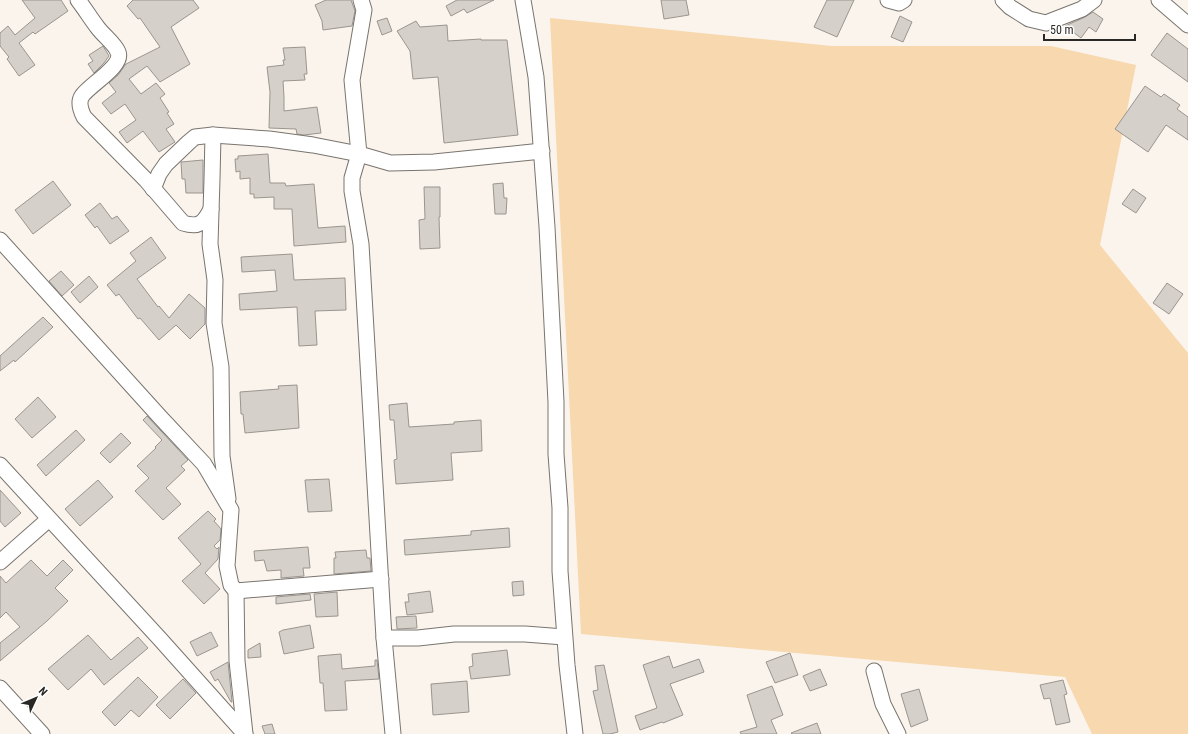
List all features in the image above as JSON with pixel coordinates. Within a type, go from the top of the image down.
[{"type":"street","points":[[78,0],[98,28],[118,51],[119,57],[111,70],[82,96],[80,103],[84,117],[146,180],[183,223],[192,226],[198,225],[205,220],[211,209]]},
{"type":"street","points":[[361,0],[364,10],[352,80],[359,154],[352,178],[352,191],[361,244],[384,638],[393,734]]},
{"type":"street","points":[[523,0],[536,77],[542,151],[556,402],[556,454],[560,508],[560,571],[564,637],[574,734]]},
{"type":"street","points":[[888,0],[900,3],[904,0]]},
{"type":"street","points":[[1003,0],[1010,7],[1029,19],[1046,23],[1082,9],[1094,0]]},
{"type":"street","points":[[1158,0],[1188,25]]},
{"type":"street","points":[[153,189],[159,174],[166,164],[189,142],[195,137],[213,135],[313,144],[359,154],[390,163],[434,162],[542,151]]},
{"type":"street","points":[[213,135],[210,244],[215,280],[214,323],[221,367],[223,459],[229,506],[231,510],[227,566],[231,585],[236,591],[237,661],[245,734]]},
{"type":"street","points":[[0,240],[204,464],[229,506]]},
{"type":"street","points":[[204,464],[223,459]]},
{"type":"street","points":[[0,465],[245,734]]},
{"type":"street","points":[[0,562],[48,519]]},
{"type":"street","points":[[236,591],[381,579]]},
{"type":"street","points":[[384,638],[418,638],[454,634],[525,634],[564,637]]},
{"type":"street","points":[[874,671],[883,704],[898,734]]},
{"type":"street","points":[[0,688],[42,734]]},
{"type":"shaded area","points":[[550,18],[832,46],[1051,46],[1136,65],[1100,245],[1188,353],[1188,734],[1092,734],[1065,677],[581,634]]},
{"type":"building","points":[[22,0],[61,0],[68,11],[35,34],[33,32],[19,43],[35,65],[19,76],[7,59],[9,57],[0,46],[0,33],[8,26],[15,35],[35,18]]},
{"type":"building","points":[[133,0],[193,0],[199,8],[171,27],[190,64],[160,82],[147,66],[129,79],[141,94],[156,83],[165,94],[160,98],[169,112],[167,113],[174,124],[166,129],[175,142],[159,152],[143,131],[127,143],[119,132],[136,120],[125,104],[111,114],[102,103],[116,92],[109,83],[118,75],[126,64],[160,47],[140,18],[138,19],[127,6]]},
{"type":"building","points":[[326,0],[351,0],[355,11],[352,26],[323,30],[322,21],[315,5]]},
{"type":"building","points":[[457,0],[494,0],[467,13],[464,9],[451,16],[446,6]]},
{"type":"building","points":[[661,0],[686,0],[689,15],[664,19]]},
{"type":"building","points":[[827,0],[854,0],[837,37],[814,27]]},
{"type":"building","points":[[1093,12],[1103,19],[1096,32],[1089,27],[1081,38],[1065,26],[1085,17]]},
{"type":"building","points":[[900,16],[912,22],[903,42],[891,37]]},
{"type":"building","points":[[387,18],[392,31],[382,35],[377,21]]},
{"type":"building","points":[[416,21],[420,27],[447,25],[448,41],[481,39],[507,40],[518,135],[444,143],[438,77],[413,79],[410,51],[397,31]]},
{"type":"building","points":[[1167,33],[1188,49],[1188,82],[1151,55]]},
{"type":"building","points":[[103,46],[109,56],[94,73],[88,64],[93,61],[89,55]]},
{"type":"building","points":[[305,47],[307,74],[304,74],[305,80],[283,81],[284,111],[317,107],[321,133],[304,135],[297,134],[296,129],[269,128],[270,92],[267,67],[284,65],[283,60],[285,60],[283,48]]},
{"type":"building","points":[[1145,86],[1161,97],[1164,94],[1180,105],[1177,109],[1188,117],[1188,140],[1166,125],[1148,152],[1115,129]]},
{"type":"building","points":[[268,154],[270,183],[285,183],[286,186],[314,184],[318,228],[345,226],[346,242],[294,246],[292,209],[274,209],[274,197],[254,198],[254,194],[250,194],[250,178],[240,179],[240,171],[236,172],[235,159],[238,159],[238,156]]},
{"type":"building","points":[[203,160],[203,193],[186,193],[185,179],[182,179],[181,162]]},
{"type":"building","points":[[53,181],[71,205],[33,234],[15,210]]},
{"type":"building","points":[[503,183],[504,198],[507,198],[506,214],[495,214],[493,184]]},
{"type":"building","points":[[424,187],[440,187],[440,248],[420,249],[419,220],[425,219]]},
{"type":"building","points":[[1133,189],[1146,198],[1136,213],[1122,204]]},
{"type":"building","points":[[100,203],[112,219],[117,216],[129,231],[110,244],[97,226],[95,228],[85,215]]},
{"type":"building","points":[[151,237],[166,258],[137,279],[158,307],[159,306],[169,318],[189,294],[205,308],[205,324],[190,339],[176,325],[159,340],[140,318],[138,319],[119,294],[116,296],[107,285],[136,261],[130,253]]},
{"type":"building","points":[[292,254],[294,280],[345,278],[346,310],[315,311],[317,345],[299,346],[297,307],[240,310],[239,294],[277,291],[275,270],[242,272],[241,257]]},
{"type":"building","points":[[61,271],[74,285],[62,296],[49,281]]},
{"type":"building","points":[[89,276],[98,287],[80,303],[71,292]]},
{"type":"building","points":[[1167,283],[1183,294],[1169,314],[1153,303]]},
{"type":"building","points":[[43,317],[53,327],[15,362],[14,360],[0,371],[0,356]]},
{"type":"building","points":[[297,385],[299,428],[245,433],[243,414],[241,414],[240,392],[279,389],[278,386]]},
{"type":"building","points":[[38,397],[56,417],[32,438],[15,419]]},
{"type":"building","points":[[407,403],[409,427],[454,424],[454,422],[481,420],[482,451],[451,453],[453,480],[396,484],[394,460],[397,459],[394,420],[390,420],[389,405]]},
{"type":"building","points":[[147,416],[188,460],[181,466],[185,470],[166,488],[181,504],[163,520],[135,491],[149,478],[137,466],[156,448],[155,447],[162,440],[143,420]]},
{"type":"building","points":[[76,430],[85,440],[46,476],[37,465]]},
{"type":"building","points":[[121,433],[131,443],[110,463],[100,453]]},
{"type":"building","points":[[329,479],[332,511],[308,512],[305,480]]},
{"type":"building","points":[[98,480],[113,497],[80,526],[65,509]]},
{"type":"building","points":[[0,490],[21,513],[5,527],[0,521]]},
{"type":"building","points":[[208,511],[216,519],[214,521],[221,529],[220,540],[214,546],[217,549],[219,547],[218,559],[205,573],[220,589],[204,604],[182,581],[201,564],[178,538]]},
{"type":"building","points":[[509,528],[510,547],[405,555],[404,540],[471,535],[471,531]]},
{"type":"building","points":[[308,547],[310,568],[303,568],[304,576],[281,578],[281,570],[267,571],[264,560],[255,561],[254,551]]},
{"type":"building","points":[[366,550],[367,558],[370,558],[371,571],[334,574],[334,558],[336,558],[335,552]]},
{"type":"building","points":[[31,560],[47,576],[63,560],[73,570],[55,588],[68,601],[0,661],[0,643],[20,627],[6,612],[0,618],[0,576],[6,583]]},
{"type":"building","points":[[523,581],[524,595],[513,596],[512,582]]},
{"type":"building","points":[[430,591],[433,612],[407,615],[405,602],[409,602],[408,594]]},
{"type":"building","points":[[337,592],[338,616],[316,617],[314,594]]},
{"type":"building","points":[[310,594],[311,600],[276,604],[276,597]]},
{"type":"building","points":[[416,616],[417,628],[397,629],[396,617]]},
{"type":"building","points":[[310,625],[314,648],[284,654],[279,632]]},
{"type":"building","points":[[211,632],[218,646],[197,656],[190,642]]},
{"type":"building","points":[[88,635],[111,660],[138,637],[148,648],[104,685],[91,669],[68,690],[48,669]]},
{"type":"building","points":[[260,643],[261,657],[248,658],[248,650]]},
{"type":"building","points":[[507,650],[510,675],[471,679],[469,667],[473,666],[472,654]]},
{"type":"building","points":[[790,653],[798,675],[775,683],[766,662]]},
{"type":"building","points":[[341,654],[342,669],[375,666],[375,660],[377,660],[379,679],[345,681],[347,710],[325,711],[323,683],[320,683],[318,656]]},
{"type":"building","points":[[669,656],[673,668],[699,659],[704,672],[670,684],[683,715],[640,730],[635,716],[657,708],[643,665]]},
{"type":"building","points":[[228,662],[232,702],[218,679],[215,681],[210,672]]},
{"type":"building","points":[[604,665],[618,732],[610,734],[603,734],[593,691],[598,690],[595,666]]},
{"type":"building","points":[[820,669],[827,685],[810,691],[803,676]]},
{"type":"building","points":[[138,677],[158,697],[139,717],[131,710],[115,726],[102,712]]},
{"type":"building","points":[[183,679],[196,693],[170,719],[156,705]]},
{"type":"building","points":[[1063,680],[1067,694],[1064,695],[1070,722],[1056,725],[1050,698],[1044,699],[1040,685]]},
{"type":"building","points":[[467,681],[469,712],[433,715],[431,684]]},
{"type":"building","points":[[772,686],[783,715],[771,720],[777,734],[741,734],[740,732],[757,727],[747,695]]},
{"type":"building","points":[[919,689],[928,720],[911,727],[901,694]]},
{"type":"building","points":[[817,723],[821,734],[791,733]]},
{"type":"building","points":[[272,724],[275,734],[265,734],[262,726]]}]
